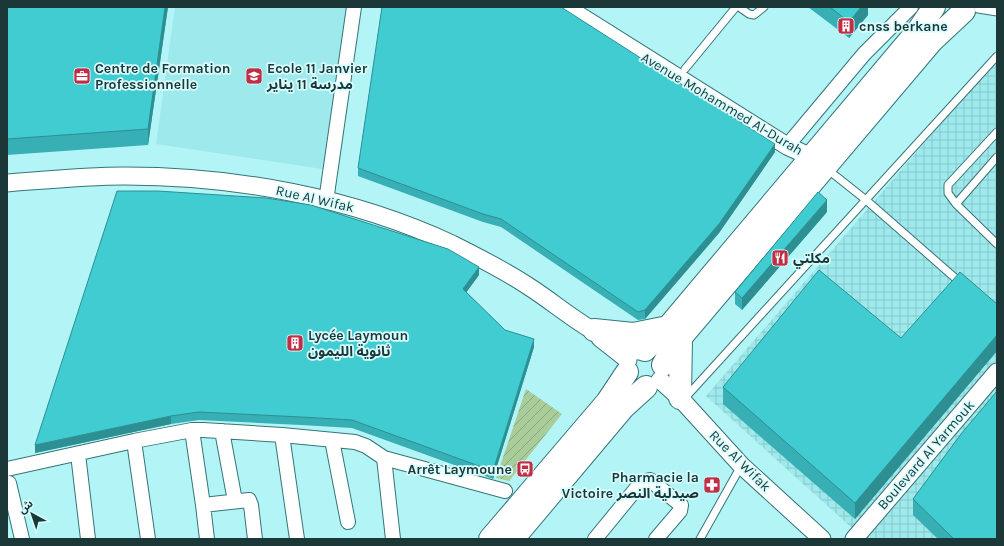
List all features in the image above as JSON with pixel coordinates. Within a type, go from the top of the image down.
[{"type":"highway","points":[[490,539],[608,402],[634,358],[675,332],[818,162],[934,7]]},
{"type":"highway","points":[[818,162],[932,41],[975,9]]},
{"type":"highway","points":[[594,330],[633,334],[675,332]]},
{"type":"highway","points":[[512,539],[624,407],[656,377],[670,351],[675,332]]},
{"type":"highway","points":[[675,332],[681,399]]},
{"type":"highway","points":[[634,358],[657,354],[656,377]]},
{"type":"highway","points":[[634,358],[631,381],[636,384],[656,377]]},
{"type":"street","points":[[326,201],[354,7]]},
{"type":"street","name":"Avenue Mohammed Al-Durah","points":[[566,7],[682,74],[790,142],[818,162]]},
{"type":"street","name":"Avenue Mohammed Al-Durah","points":[[587,7],[682,74]]},
{"type":"street","points":[[790,142],[864,54],[911,7]]},
{"type":"street","name":"Rue Al Wifak","points":[[7,183],[95,176],[182,178],[262,188],[326,201],[410,227],[451,244],[528,286],[594,330],[622,342],[634,358]]},
{"type":"street","name":"Boulevard Al Yarmouk","points":[[854,539],[997,372]]},
{"type":"street","name":"Rue Al Wifak","points":[[656,377],[681,399],[741,465],[822,539]]},
{"type":"street","points":[[192,430],[207,539]]},
{"type":"street","points":[[22,539],[8,478],[78,454],[192,430],[282,435],[355,442],[366,446],[384,458],[505,491]]},
{"type":"street","points":[[222,431],[235,501]]},
{"type":"street","points":[[282,435],[297,539]]},
{"type":"street","points":[[332,440],[348,522]]},
{"type":"street","points":[[134,441],[148,539]]},
{"type":"street","points":[[78,454],[88,539]]},
{"type":"street","points":[[384,458],[393,539]]},
{"type":"street","points":[[595,539],[640,484],[650,480],[678,502],[681,508],[656,539]]},
{"type":"street","points":[[203,505],[246,499],[250,502],[254,539]]},
{"type":"lane","points":[[682,74],[736,7]]},
{"type":"lane","points":[[739,7],[752,15],[757,14],[764,7]]},
{"type":"lane","points":[[681,399],[866,200],[997,56]]},
{"type":"lane","points":[[997,132],[948,185],[948,193],[956,204],[997,244]]},
{"type":"lane","points":[[956,204],[997,157]]},
{"type":"lane","points":[[818,162],[866,200],[967,288]]},
{"type":"lane","points":[[700,539],[741,465]]},
{"type":"shaded area","name":"Ecole 11 Janvier مدرسة 11 يناير","points":[[175,7],[351,7],[329,170],[156,144]]},
{"type":"shaded area","points":[[997,59],[997,539],[864,539],[706,396]]},
{"type":"green space","points":[[526,389],[562,414],[509,481],[496,478]]},
{"type":"building","name":"Centre de Formation Professionnelle","points":[[7,7],[165,7],[148,129],[7,139]]},
{"type":"building","points":[[382,7],[561,7],[775,144],[719,224],[645,310],[638,312],[501,219],[483,214],[358,168]]},
{"type":"building","points":[[830,7],[861,7],[849,22]]},
{"type":"building","name":"Lycée Laymoun ثانوية الليمون","points":[[117,191],[158,191],[266,198],[311,205],[448,249],[479,267],[463,289],[505,330],[534,339],[493,471],[352,420],[301,417],[199,412],[171,416],[35,445]]},
{"type":"building","points":[[818,192],[827,200],[742,298],[735,292]]},
{"type":"building","points":[[819,270],[901,338],[960,272],[997,304],[997,335],[855,503],[723,387]]},
{"type":"building","points":[[997,391],[997,539],[954,539],[913,499],[961,434]]},
{"type":"place","name":"cnss berkane","points":[[846,26]]},
{"type":"place","name":"Centre de Formation Professionnelle","points":[[82,76]]},
{"type":"place","name":"Ecole 11 Janvier مدرسة 11 يناير","points":[[254,76]]},
{"type":"place","name":"مكلتي","points":[[780,258]]},
{"type":"place","name":"Lycée Laymoun ثانوية الليمون","points":[[295,343]]},
{"type":"place","name":"Arrêt Laymoune","points":[[525,469]]},
{"type":"place","name":"Pharmacie la Victoire صيدلية النصر","points":[[712,485]]}]
